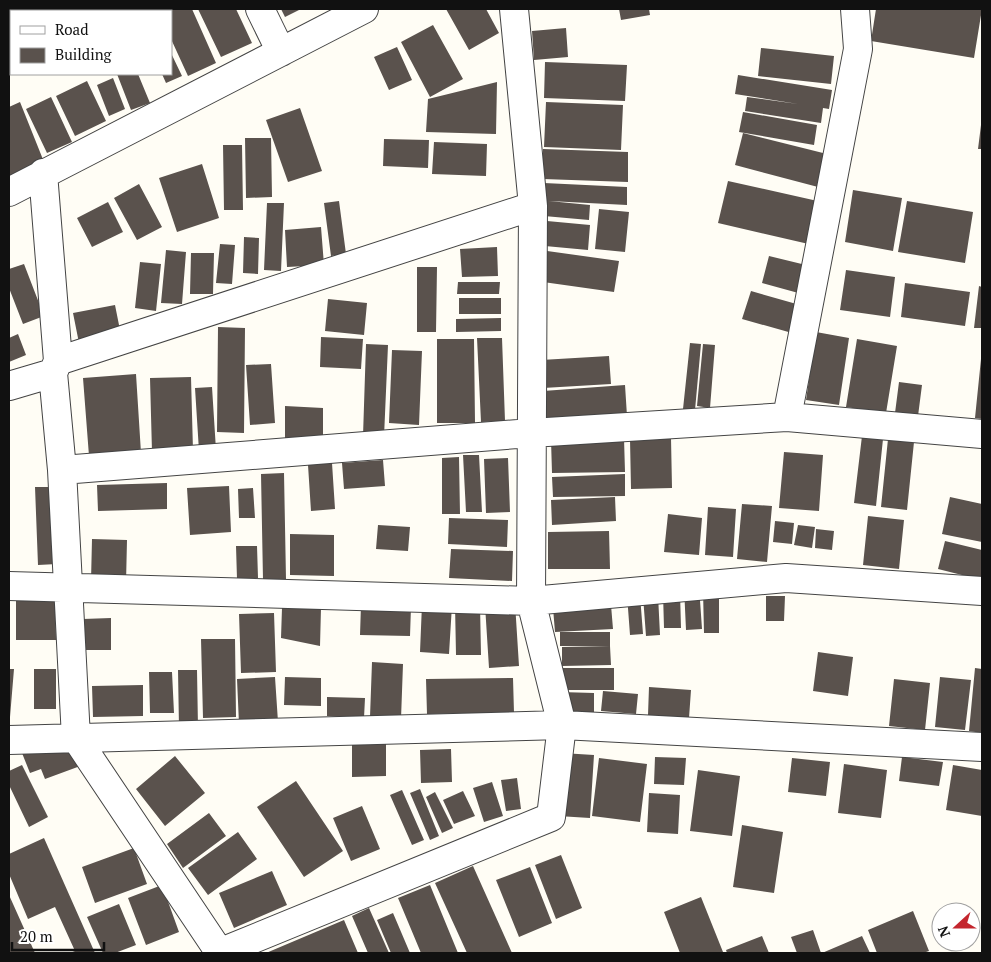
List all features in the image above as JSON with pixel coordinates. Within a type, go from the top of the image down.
[{"type":"street","points":[[260,9],[281,52]]},
{"type":"street","points":[[9,192],[364,9]]},
{"type":"street","points":[[43,173],[56,367],[76,738],[220,953],[551,817],[562,725],[531,601],[533,206],[514,9]]},
{"type":"street","points":[[787,417],[858,49],[855,9]]},
{"type":"street","points":[[9,386],[56,367],[533,206]]},
{"type":"street","points":[[62,470],[531,433],[787,417],[982,434]]},
{"type":"street","points":[[9,586],[531,601],[786,578],[982,591]]},
{"type":"street","points":[[9,740],[562,725],[982,746]]},
{"type":"building","points":[[192,9],[216,63],[188,76],[172,41],[172,10],[165,10]]},
{"type":"building","points":[[198,9],[236,9],[252,43],[221,57]]},
{"type":"building","points":[[281,9],[301,9],[285,17]]},
{"type":"building","points":[[446,9],[486,9],[499,33],[469,50]]},
{"type":"building","points":[[619,9],[649,9],[650,15],[621,20]]},
{"type":"building","points":[[876,9],[982,9],[974,58],[871,41]]},
{"type":"building","points":[[433,25],[463,79],[430,97],[401,42]]},
{"type":"building","points":[[566,28],[568,57],[534,60],[532,31]]},
{"type":"building","points":[[397,47],[412,80],[389,90],[374,57]]},
{"type":"building","points":[[761,48],[834,56],[831,84],[758,76]]},
{"type":"building","points":[[172,55],[182,76],[166,83],[162,75],[172,75]]},
{"type":"building","points":[[545,62],[627,65],[625,101],[544,98]]},
{"type":"building","points":[[117,75],[138,75],[150,103],[131,110]]},
{"type":"building","points":[[738,75],[832,90],[829,109],[823,108],[821,123],[745,111],[747,97],[798,104],[735,94]]},
{"type":"building","points":[[113,78],[125,109],[109,116],[97,85]]},
{"type":"building","points":[[87,81],[106,121],[75,136],[56,96]]},
{"type":"building","points":[[497,82],[496,134],[426,132],[428,99]]},
{"type":"building","points":[[51,97],[72,142],[47,153],[26,109]]},
{"type":"building","points":[[20,102],[44,162],[9,176],[9,107]]},
{"type":"building","points":[[546,102],[623,105],[621,150],[544,147]]},
{"type":"building","points":[[300,108],[322,171],[288,182],[266,120]]},
{"type":"building","points":[[743,112],[817,125],[814,145],[739,132]]},
{"type":"building","points":[[981,125],[982,149],[978,149]]},
{"type":"building","points":[[743,133],[827,154],[818,187],[735,165]]},
{"type":"building","points":[[245,138],[271,138],[272,197],[246,198]]},
{"type":"building","points":[[384,139],[429,140],[428,168],[383,166]]},
{"type":"building","points":[[434,142],[487,144],[486,176],[432,174]]},
{"type":"building","points":[[223,145],[242,145],[243,210],[224,210]]},
{"type":"building","points":[[543,149],[628,152],[628,182],[543,179]]},
{"type":"building","points":[[202,164],[219,218],[177,232],[159,178]]},
{"type":"building","points":[[728,181],[822,202],[813,245],[718,223]]},
{"type":"building","points":[[544,183],[627,187],[627,205],[549,201],[590,205],[589,220],[544,216]]},
{"type":"building","points":[[139,184],[162,227],[137,240],[114,198]]},
{"type":"building","points":[[853,190],[902,198],[893,251],[845,242]]},
{"type":"building","points":[[339,201],[346,254],[331,256],[324,203]]},
{"type":"building","points":[[907,201],[973,212],[965,263],[898,252]]},
{"type":"building","points":[[108,202],[123,232],[92,247],[77,218]]},
{"type":"building","points":[[267,203],[284,203],[281,271],[264,270]]},
{"type":"building","points":[[599,209],[629,212],[625,252],[595,249]]},
{"type":"building","points":[[547,221],[590,225],[588,250],[545,246]]},
{"type":"building","points":[[321,227],[324,265],[287,267],[285,230]]},
{"type":"building","points":[[244,237],[259,238],[258,274],[243,273]]},
{"type":"building","points":[[220,244],[235,245],[232,284],[216,283]]},
{"type":"building","points":[[497,247],[498,276],[462,277],[460,249]]},
{"type":"building","points":[[166,250],[186,252],[182,304],[161,303]]},
{"type":"building","points":[[540,250],[619,261],[614,292],[536,281]]},
{"type":"building","points":[[191,253],[214,253],[213,294],[190,294]]},
{"type":"building","points":[[769,256],[810,266],[802,294],[762,283]]},
{"type":"building","points":[[140,262],[161,264],[156,311],[135,308]]},
{"type":"building","points":[[24,264],[44,316],[23,324],[9,288],[9,269]]},
{"type":"building","points":[[417,267],[437,267],[436,332],[417,332]]},
{"type":"building","points":[[846,270],[895,277],[890,317],[840,310]]},
{"type":"building","points":[[458,282],[500,282],[499,294],[457,294]]},
{"type":"building","points":[[905,283],[970,292],[965,326],[901,317]]},
{"type":"building","points":[[979,286],[982,287],[982,328],[974,328]]},
{"type":"building","points":[[751,291],[800,305],[792,333],[742,319]]},
{"type":"building","points":[[459,298],[501,298],[501,314],[459,314]]},
{"type":"building","points":[[328,299],[367,303],[364,335],[325,331]]},
{"type":"building","points":[[115,305],[121,335],[79,343],[73,313]]},
{"type":"building","points":[[501,318],[501,331],[456,332],[456,319]]},
{"type":"building","points":[[218,327],[245,328],[244,433],[217,432]]},
{"type":"building","points":[[816,332],[849,338],[839,405],[806,400]]},
{"type":"building","points":[[18,334],[26,355],[9,362],[9,338]]},
{"type":"building","points":[[321,337],[363,339],[361,369],[320,367]]},
{"type":"building","points":[[477,338],[502,338],[505,421],[481,422]]},
{"type":"building","points":[[437,339],[474,339],[475,423],[437,423]]},
{"type":"building","points":[[857,339],[897,346],[886,413],[846,407]]},
{"type":"building","points":[[690,343],[701,344],[695,410],[683,409]]},
{"type":"building","points":[[366,344],[388,345],[384,437],[363,436]]},
{"type":"building","points":[[703,344],[715,345],[710,408],[697,406]]},
{"type":"building","points":[[392,350],[422,351],[419,425],[389,423]]},
{"type":"building","points":[[609,356],[611,384],[543,388],[541,360]]},
{"type":"building","points":[[982,359],[982,419],[975,418]]},
{"type":"building","points":[[271,364],[275,423],[250,425],[246,365]]},
{"type":"building","points":[[136,374],[141,453],[89,456],[83,378]]},
{"type":"building","points":[[191,377],[193,451],[152,452],[150,378]]},
{"type":"building","points":[[899,382],[922,385],[918,416],[895,413]]},
{"type":"building","points":[[625,385],[627,416],[545,421],[543,391]]},
{"type":"building","points":[[212,387],[216,450],[199,451],[195,388]]},
{"type":"building","points":[[285,406],[323,408],[323,440],[285,440]]},
{"type":"building","points":[[862,436],[883,439],[876,506],[854,503]]},
{"type":"building","points":[[624,438],[625,472],[552,473],[551,440]]},
{"type":"building","points":[[671,438],[672,488],[631,489],[630,439]]},
{"type":"building","points":[[888,439],[914,442],[907,510],[881,507]]},
{"type":"building","points":[[784,452],[823,455],[819,511],[779,508]]},
{"type":"building","points":[[463,455],[479,455],[482,512],[466,512]]},
{"type":"building","points":[[459,457],[460,514],[442,514],[442,458]]},
{"type":"building","points":[[508,458],[510,512],[486,513],[484,459]]},
{"type":"building","points":[[383,460],[385,486],[344,489],[342,463]]},
{"type":"building","points":[[332,463],[335,509],[311,511],[308,465]]},
{"type":"building","points":[[284,473],[286,579],[263,580],[261,474]]},
{"type":"building","points":[[625,474],[625,496],[553,497],[552,477]]},
{"type":"building","points":[[167,483],[167,509],[98,511],[97,485]]},
{"type":"building","points":[[229,486],[231,532],[190,535],[187,488]]},
{"type":"building","points":[[35,487],[53,487],[57,564],[38,565]]},
{"type":"building","points":[[253,488],[255,518],[239,518],[238,489]]},
{"type":"building","points":[[615,497],[616,521],[552,525],[551,500]]},
{"type":"building","points":[[950,497],[982,504],[982,542],[942,534]]},
{"type":"building","points":[[742,504],[772,506],[767,562],[737,559]]},
{"type":"building","points":[[708,507],[736,509],[733,557],[705,555]]},
{"type":"building","points":[[668,514],[702,518],[699,555],[664,552]]},
{"type":"building","points":[[868,516],[904,520],[899,569],[863,565]]},
{"type":"building","points":[[449,518],[508,520],[507,547],[448,544]]},
{"type":"building","points":[[775,521],[794,523],[792,544],[773,542]]},
{"type":"building","points":[[378,525],[410,527],[408,551],[376,549]]},
{"type":"building","points":[[798,525],[815,527],[812,548],[794,545]]},
{"type":"building","points":[[816,529],[834,531],[832,550],[815,548]]},
{"type":"building","points":[[609,531],[610,569],[548,569],[548,532]]},
{"type":"building","points":[[290,534],[334,535],[334,576],[290,575]]},
{"type":"building","points":[[92,539],[127,540],[126,583],[91,581]]},
{"type":"building","points":[[945,541],[982,550],[982,580],[938,569]]},
{"type":"building","points":[[236,546],[257,546],[258,578],[237,579]]},
{"type":"building","points":[[451,549],[513,551],[512,581],[449,578]]},
{"type":"building","points":[[699,586],[702,629],[686,630],[684,587]]},
{"type":"building","points":[[703,590],[719,590],[719,633],[704,633]]},
{"type":"building","points":[[680,592],[681,628],[664,628],[663,593]]},
{"type":"building","points":[[16,594],[55,594],[56,640],[16,640]]},
{"type":"building","points":[[627,595],[640,595],[643,634],[630,635]]},
{"type":"building","points":[[658,595],[660,635],[646,636],[643,596]]},
{"type":"building","points":[[766,596],[785,596],[784,621],[766,621]]},
{"type":"building","points":[[515,603],[519,666],[489,668],[485,605]]},
{"type":"building","points":[[422,604],[452,605],[449,654],[420,652]]},
{"type":"building","points":[[455,604],[480,604],[481,655],[456,655]]},
{"type":"building","points":[[361,605],[411,607],[410,636],[360,635]]},
{"type":"building","points":[[611,605],[613,629],[555,632],[553,608]]},
{"type":"building","points":[[282,608],[321,608],[320,646],[281,638]]},
{"type":"building","points":[[274,613],[276,672],[241,673],[239,614]]},
{"type":"building","points":[[111,618],[111,650],[84,650],[83,619]]},
{"type":"building","points":[[560,632],[610,632],[610,646],[560,646]]},
{"type":"building","points":[[201,639],[235,639],[236,717],[203,718]]},
{"type":"building","points":[[610,646],[611,665],[562,666],[562,647]]},
{"type":"building","points":[[818,652],[853,657],[848,696],[813,691]]},
{"type":"building","points":[[372,662],[403,664],[401,719],[370,717]]},
{"type":"building","points":[[561,668],[614,668],[614,690],[561,690]]},
{"type":"building","points":[[975,668],[982,669],[982,733],[969,731]]},
{"type":"building","points":[[9,669],[14,669],[10,717],[9,717]]},
{"type":"building","points":[[34,669],[56,669],[56,709],[34,709]]},
{"type":"building","points":[[178,670],[197,670],[198,728],[179,728]]},
{"type":"building","points":[[149,672],[172,672],[174,713],[150,713]]},
{"type":"building","points":[[275,677],[278,722],[239,724],[237,679]]},
{"type":"building","points":[[285,677],[321,678],[321,706],[284,705]]},
{"type":"building","points":[[940,677],[971,680],[965,730],[935,727]]},
{"type":"building","points":[[513,678],[514,713],[427,714],[426,679]]},
{"type":"building","points":[[894,679],[930,683],[925,730],[889,726]]},
{"type":"building","points":[[143,685],[143,716],[93,717],[92,686]]},
{"type":"building","points":[[649,687],[691,690],[689,718],[648,715]]},
{"type":"building","points":[[603,691],[638,694],[636,714],[601,711]]},
{"type":"building","points":[[560,692],[594,693],[594,713],[559,712]]},
{"type":"building","points":[[327,697],[365,698],[364,718],[327,716]]},
{"type":"building","points":[[74,743],[83,765],[45,779],[41,769],[30,773],[20,748]]},
{"type":"building","points":[[386,744],[386,776],[352,777],[352,745]]},
{"type":"building","points":[[451,749],[452,782],[421,783],[420,750]]},
{"type":"building","points":[[562,753],[594,755],[590,818],[558,816]]},
{"type":"building","points":[[175,756],[205,793],[165,826],[136,789]]},
{"type":"building","points":[[655,757],[686,758],[684,785],[654,784]]},
{"type":"building","points":[[902,757],[943,762],[939,786],[899,781]]},
{"type":"building","points":[[599,758],[647,764],[640,822],[592,816]]},
{"type":"building","points":[[792,758],[830,762],[826,796],[788,792]]},
{"type":"building","points":[[844,764],[887,770],[881,818],[838,813]]},
{"type":"building","points":[[22,765],[48,817],[29,827],[9,785],[9,771]]},
{"type":"building","points":[[953,765],[982,770],[982,816],[946,810]]},
{"type":"building","points":[[698,770],[740,776],[732,836],[690,831]]},
{"type":"building","points":[[517,778],[521,809],[506,811],[501,780]]},
{"type":"building","points":[[296,781],[343,851],[304,877],[257,807]]},
{"type":"building","points":[[492,782],[503,816],[484,822],[473,788]]},
{"type":"building","points":[[420,789],[439,836],[430,840],[410,793]]},
{"type":"building","points":[[402,790],[424,840],[412,845],[390,795]]},
{"type":"building","points":[[463,791],[475,816],[454,824],[443,800]]},
{"type":"building","points":[[435,792],[453,828],[442,833],[426,797]]},
{"type":"building","points":[[649,793],[680,795],[678,834],[647,832]]},
{"type":"building","points":[[362,806],[380,849],[351,861],[333,818]]},
{"type":"building","points":[[209,813],[226,836],[183,868],[167,844]]},
{"type":"building","points":[[742,825],[783,832],[774,893],[733,887]]},
{"type":"building","points":[[238,832],[257,859],[208,895],[188,868]]},
{"type":"building","points":[[44,838],[95,953],[70,953],[75,951],[55,907],[28,919],[9,874],[9,854]]},
{"type":"building","points":[[134,848],[147,884],[95,903],[82,867]]},
{"type":"building","points":[[561,855],[582,908],[556,919],[535,865]]},
{"type":"building","points":[[473,866],[512,953],[467,953],[435,883]]},
{"type":"building","points":[[530,867],[552,923],[519,937],[496,880]]},
{"type":"building","points":[[272,871],[287,905],[234,928],[219,893]]},
{"type":"building","points":[[162,885],[179,932],[146,945],[128,898]]},
{"type":"building","points":[[430,885],[458,953],[421,953],[398,898]]},
{"type":"building","points":[[9,895],[35,953],[9,953]]},
{"type":"building","points":[[701,897],[723,952],[680,953],[664,912]]},
{"type":"building","points":[[119,904],[136,945],[115,953],[103,953],[87,917]]},
{"type":"building","points":[[369,908],[389,953],[368,953],[352,916]]},
{"type":"building","points":[[913,911],[929,951],[923,953],[877,953],[868,930]]},
{"type":"building","points":[[393,913],[410,953],[391,953],[377,920]]},
{"type":"building","points":[[344,920],[358,953],[266,953]]},
{"type":"building","points":[[813,930],[821,953],[797,953],[791,937]]},
{"type":"building","points":[[762,936],[769,953],[727,953],[726,950]]},
{"type":"building","points":[[862,936],[870,953],[822,953]]}]
